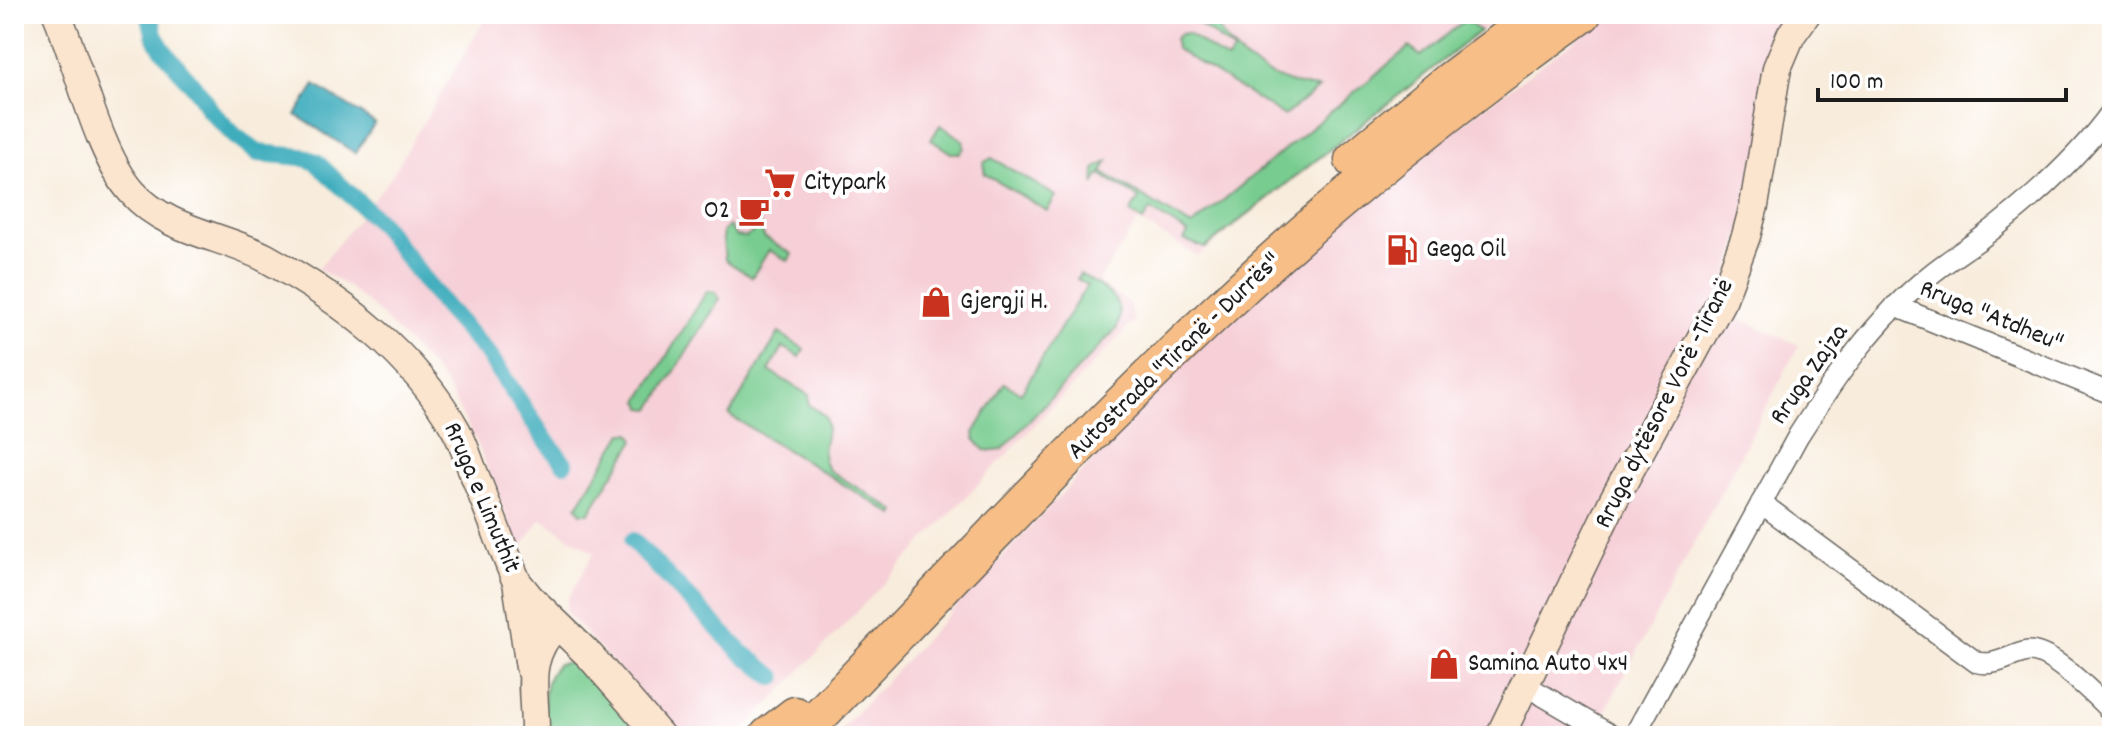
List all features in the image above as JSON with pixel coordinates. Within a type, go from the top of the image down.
[{"type":"highway","name":"Autostrada \"Tiranë - Durrës\"","points":[[784,731],[1109,387],[1214,284],[1387,132],[1539,14]]},
{"type":"highway","name":"Autostrada \"Tiranë - Durrës\"","points":[[784,731],[1227,301],[1406,149],[1583,14]]},
{"type":"main road","name":"Rruga e Limuthit","points":[[57,14],[104,140],[131,192],[150,209],[172,222],[230,242],[300,278],[372,328],[406,361],[457,431],[517,582],[556,625],[590,656],[660,736]]},
{"type":"main road","name":"Rruga dytësore Vorë -Tiranë","points":[[1500,736],[1619,489],[1723,298],[1754,206],[1777,68],[1791,35],[1806,14]]},
{"type":"main road","points":[[517,582],[523,606],[535,723]]},
{"type":"main road","points":[[531,675],[537,650],[556,625]]},
{"type":"main road","points":[[535,723],[537,688],[551,661],[561,652],[568,651],[590,656]]},
{"type":"street","name":"Rruga Zajza","points":[[1634,736],[1798,436],[1828,388],[1895,306],[2037,192],[2081,151],[2112,111]]},
{"type":"street","name":"Rruga \"Atdheu\"","points":[[1895,306],[2112,394]]},
{"type":"street","points":[[1761,503],[1976,662],[1990,664],[2027,651],[2040,654],[2077,678],[2112,712]]},
{"type":"street","points":[[1525,685],[1612,736]]},
{"type":"shaded area","name":"Citypark","points":[[488,14],[1502,14],[1198,256],[1138,221],[1098,282],[1129,303],[1134,321],[738,736],[679,736],[567,613],[567,600],[594,553],[541,519],[520,550],[478,445],[446,385],[376,310],[347,286],[318,269],[389,180]]},
{"type":"shaded area","points":[[1611,14],[1806,14],[1718,309],[1799,345],[1592,736],[835,736],[1196,350],[1362,197]]},
{"type":"green space","points":[[1197,14],[1211,14],[1229,44],[1254,66],[1285,81],[1319,88],[1284,116],[1176,49],[1175,39],[1187,33],[1227,60],[1234,51],[1197,22]]},
{"type":"green space","points":[[1465,20],[1480,31],[1205,248],[1184,240],[1188,233],[1150,210],[1143,221],[1130,213],[1139,198],[1100,174],[1094,184],[1095,169],[1108,161],[1102,172],[1192,226],[1409,47],[1421,56]]},
{"type":"green space","points":[[940,125],[963,140],[964,148],[960,153],[951,153],[931,140]]},
{"type":"green space","points":[[992,158],[1056,196],[1047,211],[985,174],[983,163]]},
{"type":"green space","points":[[759,220],[764,237],[792,254],[788,261],[769,250],[752,277],[725,260],[722,232],[729,226],[736,236],[745,237],[752,233]]},
{"type":"green space","points":[[1080,274],[1104,289],[1115,301],[1119,308],[1117,328],[1003,449],[984,450],[975,440],[974,433],[1004,383],[1021,393],[1087,285],[1077,279]]},
{"type":"green space","points":[[707,291],[715,292],[720,299],[651,409],[643,408],[639,401]]},
{"type":"green space","points":[[779,333],[804,349],[800,357],[783,347],[769,371],[809,395],[809,405],[825,416],[825,464],[829,470],[896,511],[894,515],[729,415]]},
{"type":"green space","points":[[623,433],[631,433],[635,440],[589,513],[581,513],[577,506]]},
{"type":"green space","points":[[576,661],[646,736],[545,736],[544,697],[548,679],[558,664]]},
{"type":"water","points":[[315,85],[375,123],[355,153],[296,115]]},
{"type":"waterway","points":[[149,14],[155,37],[163,50],[201,95],[208,108],[235,136],[258,153],[302,157],[316,162],[381,224],[446,308],[488,354],[564,463]]},
{"type":"waterway","points":[[633,541],[741,652],[774,677]]},
{"type":"place","name":"Citypark","points":[[780,183]]},
{"type":"place","name":"O2","points":[[754,211]]},
{"type":"place","name":"Gega Oil","points":[[1402,250]]},
{"type":"place","name":"Gjergji H.","points":[[936,302]]},
{"type":"place","name":"Samina Auto 4x4","points":[[1444,664]]}]
